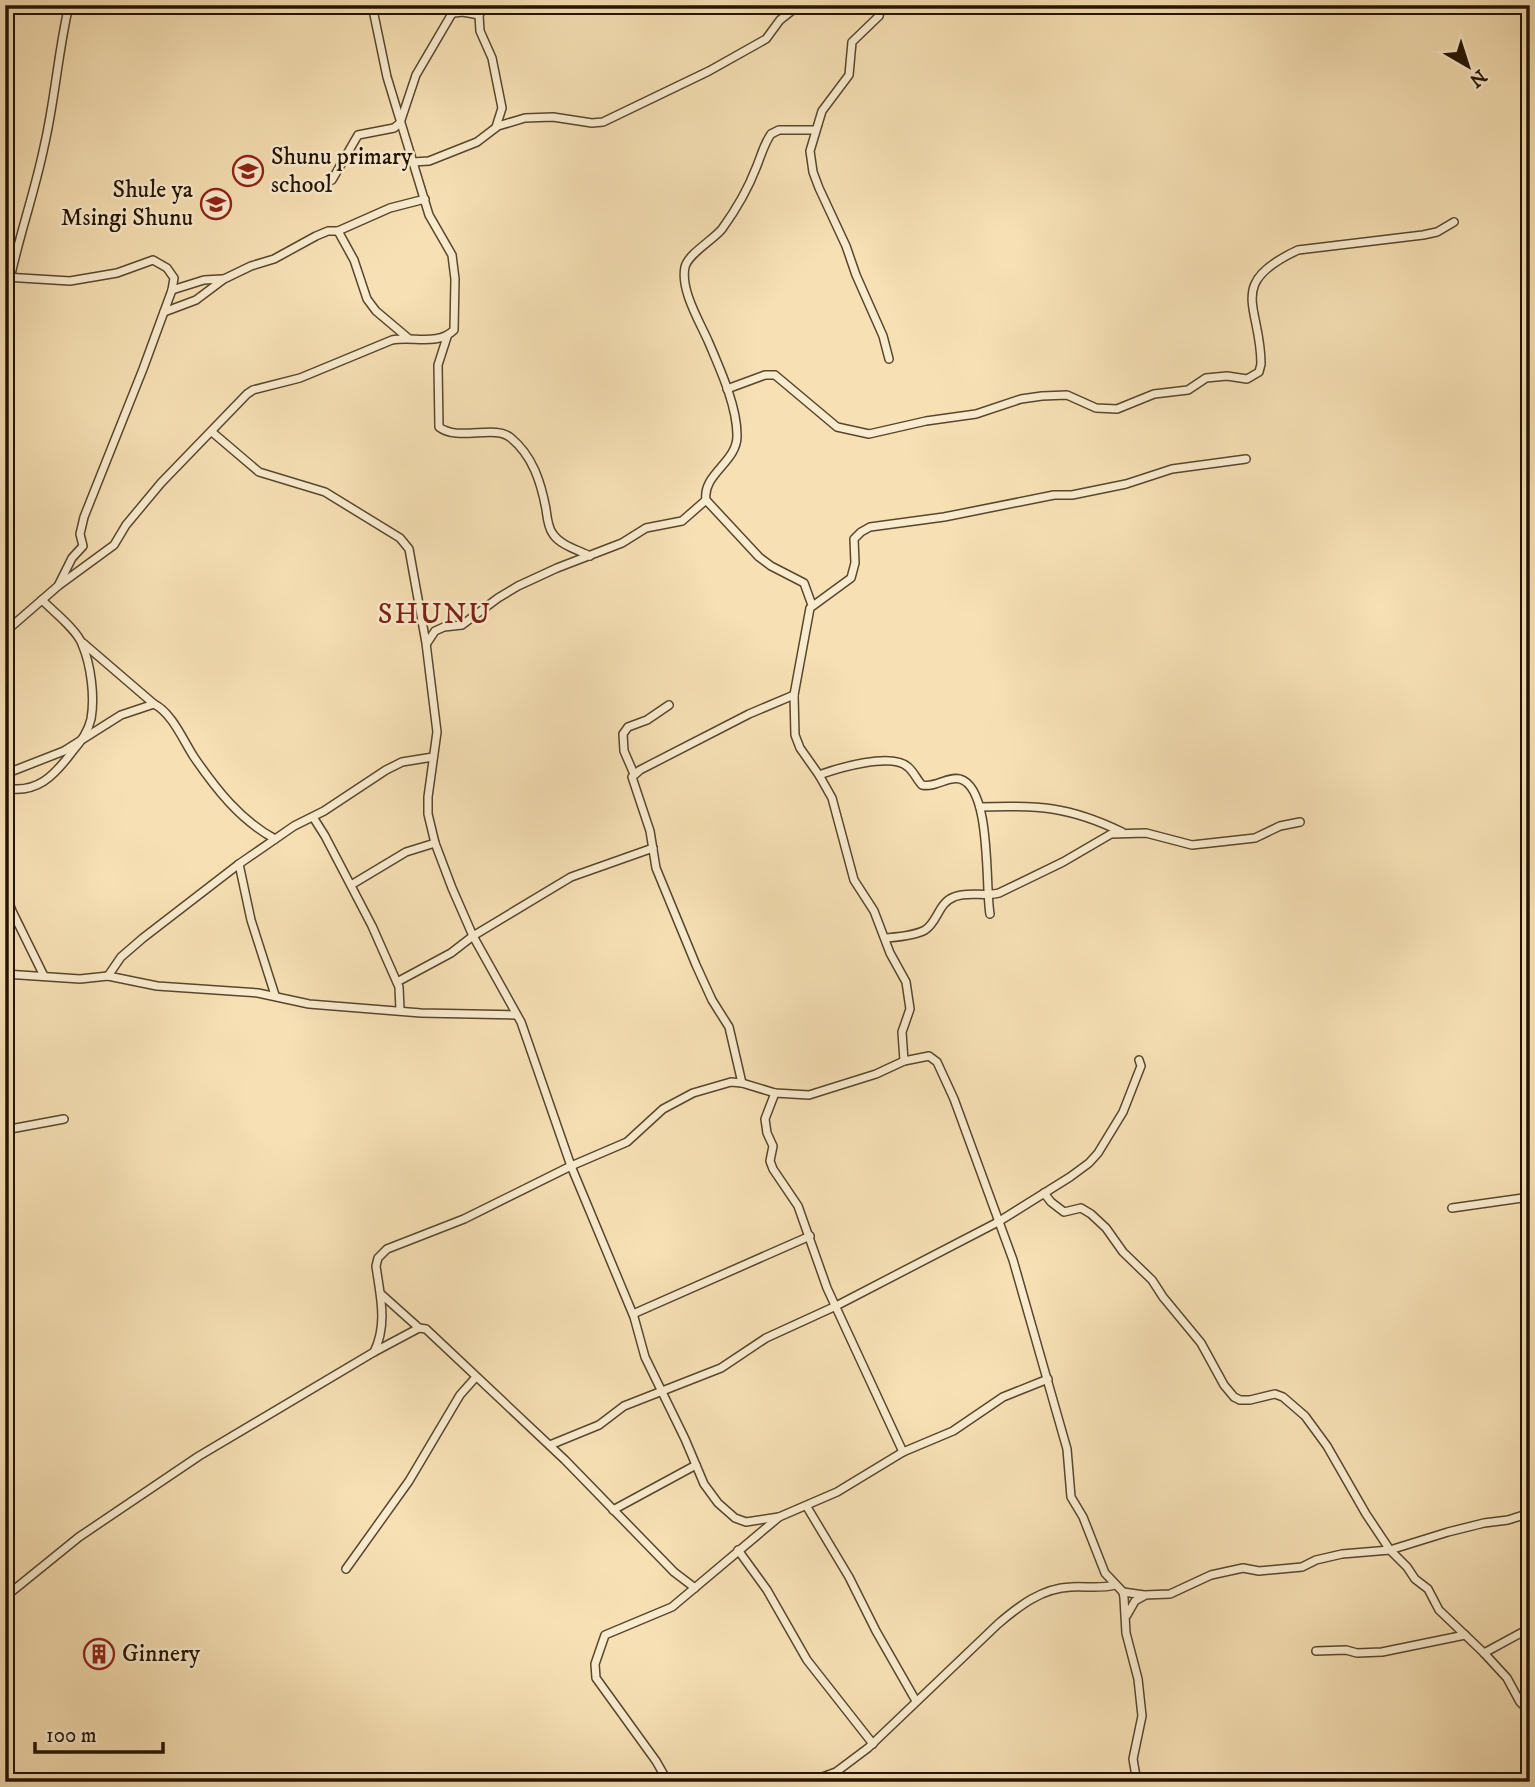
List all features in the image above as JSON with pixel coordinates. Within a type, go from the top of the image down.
[{"type":"street","points":[[5,303],[7,277],[45,146],[60,43],[69,5]]},
{"type":"street","points":[[372,5],[387,77],[430,219],[450,249],[454,264],[456,328],[447,337],[438,365],[439,426],[454,434],[476,432],[507,435],[512,438],[541,481],[551,532],[559,540],[590,556]]},
{"type":"street","points":[[485,5],[479,15],[480,31],[492,58],[500,98],[502,113],[496,127]]},
{"type":"street","points":[[413,162],[429,161],[477,142],[505,123],[534,116],[592,123],[603,121],[709,71],[766,39],[780,20],[799,5]]},
{"type":"street","points":[[881,5],[878,16],[852,42],[849,75],[845,84],[827,103],[810,146],[813,172],[883,336],[889,359]]},
{"type":"street","points":[[331,180],[358,135],[394,128],[400,123],[416,75],[455,9],[479,15]]},
{"type":"street","points":[[812,605],[804,583],[759,557],[706,500],[706,487],[728,461],[737,437],[727,389],[708,340],[696,318],[685,279],[686,263],[721,230],[745,190],[771,134],[779,130],[815,130]]},
{"type":"street","points":[[164,312],[196,300],[224,279],[282,256],[316,236],[328,231],[338,231],[390,208],[425,199]]},
{"type":"street","points":[[727,389],[765,375],[775,375],[837,426],[852,432],[869,434],[926,421],[976,414],[1031,397],[1067,395],[1096,408],[1117,409],[1154,394],[1188,390],[1206,378],[1227,376],[1247,379],[1259,372],[1261,354],[1251,307],[1252,292],[1257,280],[1279,258],[1298,250],[1423,235],[1437,232],[1454,222]]},
{"type":"street","points":[[338,231],[354,260],[367,299],[408,338]]},
{"type":"street","points":[[7,277],[70,281],[117,273],[153,260],[167,268],[174,278],[164,312],[84,517],[80,534],[83,546],[72,558],[58,586]]},
{"type":"street","points":[[172,290],[204,280],[224,279]]},
{"type":"street","points":[[5,632],[58,586],[114,545],[126,525],[161,483],[212,432],[239,400],[253,390],[300,377],[392,340],[447,337]]},
{"type":"street","points":[[212,432],[259,472],[325,492],[400,538],[412,555],[437,732],[428,797],[428,814],[435,843],[473,936],[493,969],[530,1047],[571,1166],[633,1314],[645,1357],[704,1484],[718,1503],[734,1518],[746,1522],[779,1517],[807,1507],[903,1452],[953,1431],[1003,1397],[1048,1379]]},
{"type":"street","points":[[904,1061],[902,1032],[910,1009],[906,982],[874,911],[854,880],[835,806],[820,775],[797,741],[793,717],[794,695],[809,610],[812,605],[851,578],[854,571],[854,540],[870,527],[944,517],[1054,495],[1072,495],[1126,484],[1172,469],[1246,459]]},
{"type":"street","points":[[426,643],[435,631],[462,625],[498,597],[518,586],[622,543],[646,528],[682,521],[706,500]]},
{"type":"street","points":[[42,600],[82,642],[160,707],[234,808],[253,825],[275,839]]},
{"type":"street","points":[[5,788],[28,789],[48,781],[79,743],[91,722],[93,705],[90,678],[82,642]]},
{"type":"street","points":[[634,774],[749,714],[794,695]]},
{"type":"street","points":[[5,774],[51,757],[79,743],[121,715],[154,704]]},
{"type":"street","points":[[669,705],[647,720],[635,723],[625,730],[622,738],[624,751],[634,774],[634,786],[653,848],[656,868],[712,1000],[733,1036],[736,1063],[742,1083]]},
{"type":"street","points":[[108,976],[129,949],[275,839],[386,770],[402,762],[433,757]]},
{"type":"street","points":[[820,775],[853,764],[897,762],[907,766],[922,785],[932,786],[960,779],[968,785],[980,807],[987,856],[990,914]]},
{"type":"street","points":[[980,807],[1038,806],[1059,809],[1081,815],[1122,833]]},
{"type":"street","points":[[313,817],[351,885],[397,982],[400,1010]]},
{"type":"street","points":[[886,938],[924,930],[930,925],[939,908],[955,896],[988,896],[1044,872],[1111,834],[1156,834],[1192,845],[1255,838],[1280,826],[1300,822]]},
{"type":"street","points":[[351,885],[406,852],[435,843]]},
{"type":"street","points":[[397,982],[451,953],[473,936],[571,877],[653,848]]},
{"type":"street","points":[[239,864],[251,920],[275,995]]},
{"type":"street","points":[[5,892],[44,976]]},
{"type":"street","points":[[5,974],[80,979],[108,976],[157,986],[275,995],[309,1003],[447,1015],[516,1015]]},
{"type":"street","points":[[374,1352],[382,1333],[377,1261],[387,1250],[482,1211],[571,1166],[627,1142],[663,1109],[693,1093],[720,1084],[742,1083],[775,1093],[798,1096],[876,1074],[925,1055],[937,1062],[971,1143],[1013,1260],[1067,1450],[1070,1497],[1083,1517],[1102,1567],[1123,1592],[1144,1595],[1170,1594],[1203,1578],[1243,1568],[1259,1571],[1302,1567],[1316,1560],[1342,1554],[1390,1550],[1484,1522],[1508,1520],[1530,1513]]},
{"type":"street","points":[[550,1446],[599,1426],[624,1406],[721,1368],[766,1338],[836,1306],[999,1222],[1070,1177],[1098,1153],[1123,1112],[1141,1066],[1139,1059]]},
{"type":"street","points":[[775,1093],[765,1119],[773,1146],[770,1161],[798,1206],[818,1267],[903,1452]]},
{"type":"street","points":[[5,1130],[64,1119]]},
{"type":"street","points":[[1044,1193],[1064,1212],[1081,1208],[1106,1228],[1123,1252],[1152,1280],[1202,1343],[1224,1385],[1234,1397],[1240,1400],[1275,1394],[1283,1397],[1305,1416],[1327,1446],[1390,1550],[1415,1579],[1428,1589],[1439,1610],[1507,1678],[1520,1701],[1530,1712]]},
{"type":"street","points":[[1452,1208],[1530,1197]]},
{"type":"street","points":[[633,1314],[810,1236]]},
{"type":"street","points":[[380,1293],[419,1328],[426,1329],[550,1446],[674,1572],[695,1588]]},
{"type":"street","points":[[5,1597],[79,1538],[199,1456],[419,1328]]},
{"type":"street","points":[[346,1569],[409,1481],[460,1395],[476,1377]]},
{"type":"street","points":[[613,1510],[696,1465]]},
{"type":"street","points":[[807,1507],[849,1577],[916,1701]]},
{"type":"street","points":[[668,1782],[634,1729],[599,1685],[595,1664],[604,1634],[672,1606],[779,1517]]},
{"type":"street","points":[[746,1522],[755,1536]]},
{"type":"street","points":[[738,1550],[767,1590],[807,1660],[873,1744]]},
{"type":"street","points":[[809,1782],[843,1768],[873,1744],[998,1624],[1035,1597],[1063,1588],[1115,1585]]},
{"type":"street","points":[[1123,1592],[1126,1633],[1138,1679],[1142,1716],[1133,1759],[1137,1782]]},
{"type":"street","points":[[1126,1616],[1135,1601],[1144,1595]]},
{"type":"street","points":[[1484,1653],[1530,1628]]},
{"type":"street","points":[[1316,1651],[1382,1652],[1465,1635]]},
{"type":"place","name":"Shunu primary school","points":[[248,171]]},
{"type":"place","name":"Shule ya Msingi Shunu","points":[[216,204]]},
{"type":"place","name":"Ginnery","points":[[99,1654]]},
{"type":"district","name":"SHUNU","points":[[435,614]]}]
